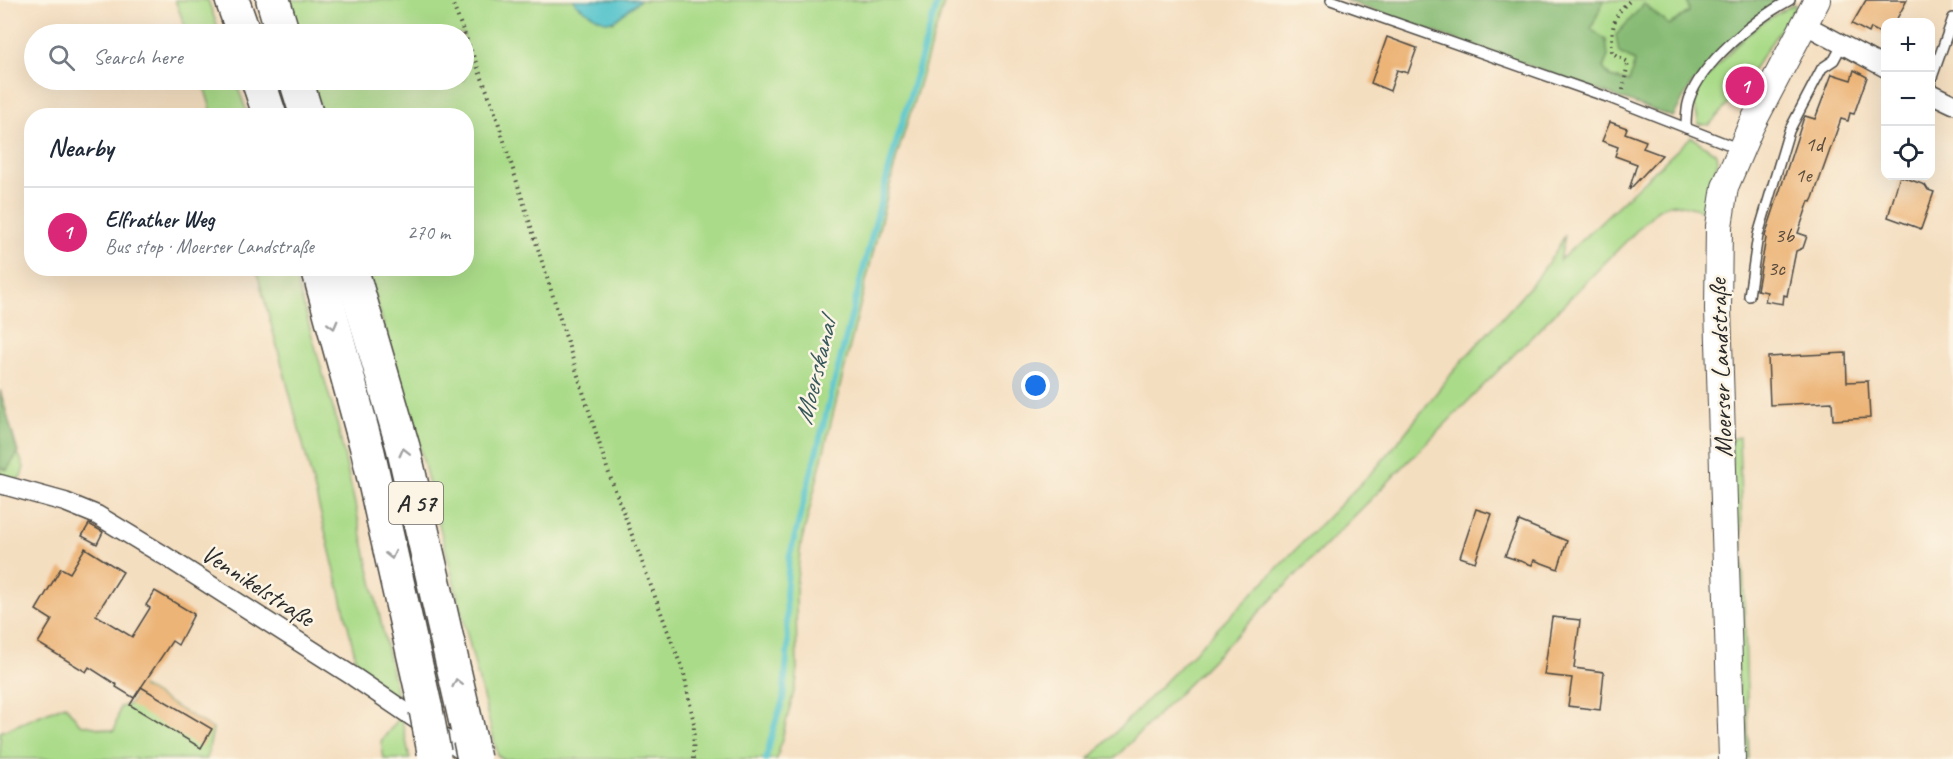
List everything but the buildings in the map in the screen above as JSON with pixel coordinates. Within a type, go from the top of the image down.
[{"type":"highway","points":[[232,0],[240,24]]},
{"type":"highway","points":[[273,0],[280,24]]},
{"type":"highway","points":[[261,90],[267,108]]},
{"type":"highway","points":[[299,90],[305,108]]},
{"type":"highway","name":"A 57","points":[[320,276],[368,452],[435,755]]},
{"type":"highway","name":"A 57","points":[[353,276],[403,447],[473,753]]},
{"type":"main road","name":"Moerser Landstraße","points":[[1732,759],[1718,246],[1720,208],[1725,187],[1740,149],[1817,0]]},
{"type":"street","points":[[1804,24],[1881,65]]},
{"type":"street","points":[[1935,95],[1953,104]]},
{"type":"street","name":"Vennikelstraße","points":[[0,484],[65,502],[98,515],[473,753]]},
{"type":"lane","points":[[1331,0],[1621,103],[1740,149]]},
{"type":"lane","points":[[1686,128],[1689,100],[1707,69],[1761,18],[1790,0]]},
{"type":"lane","points":[[1934,72],[1953,18]]},
{"type":"lane","points":[[1749,296],[1761,220],[1789,131],[1822,68],[1834,60],[1842,45]]},
{"type":"path","points":[[451,0],[461,24]]},
{"type":"path","points":[[1621,103],[1628,62],[1612,53],[1612,29],[1618,13],[1631,0]]},
{"type":"path","points":[[474,58],[493,106],[608,471],[684,674],[694,723],[693,759]]},
{"type":"green space","points":[[175,0],[208,0],[216,24],[184,24]]},
{"type":"green space","points":[[288,0],[574,0],[576,4],[613,22],[640,0],[945,0],[897,156],[801,544],[796,587],[797,679],[777,759],[503,759],[498,756],[418,441],[369,276],[474,276],[474,108],[320,108],[315,90],[474,90],[474,24],[295,24]]},
{"type":"green space","points":[[1344,0],[1604,0],[1591,29],[1606,40],[1608,56],[1603,68],[1610,77],[1629,82],[1635,61],[1619,53],[1616,35],[1644,4],[1669,25],[1689,12],[1688,0],[1782,0],[1691,85],[1673,117]]},
{"type":"green space","points":[[1604,0],[1688,0],[1689,12],[1669,25],[1635,61],[1629,82],[1610,77],[1603,68],[1608,56],[1591,29]]},
{"type":"green space","points":[[1794,4],[1796,7],[1731,101],[1709,125],[1699,124],[1694,104],[1700,85],[1740,41],[1762,22]]},
{"type":"green space","points":[[205,90],[239,90],[245,108],[211,108]]},
{"type":"green space","points":[[1691,137],[1717,154],[1718,160],[1705,211],[1675,204],[1657,210],[1114,759],[1089,759],[1376,468],[1463,360],[1531,285],[1555,253],[1565,235],[1560,260]]},
{"type":"green space","points":[[258,276],[295,276],[337,423],[398,699],[359,673],[310,470]]},
{"type":"green space","points":[[0,390],[18,453],[7,470],[0,467]]},
{"type":"green space","points":[[1739,437],[1749,759],[1740,759],[1731,439]]},
{"type":"green space","points":[[18,453],[24,467],[21,477],[12,482],[0,480],[0,467],[7,469]]},
{"type":"green space","points":[[141,686],[213,729],[207,759],[0,759],[0,732],[65,705],[80,724],[114,731],[120,707],[130,704]]},
{"type":"green space","points":[[401,716],[410,759],[384,759],[381,741]]},
{"type":"water","points":[[574,0],[640,0],[621,16],[609,22],[576,4]]},
{"type":"waterway","name":"Moerskanal","points":[[766,759],[783,700],[788,646],[786,594],[789,559],[893,153],[938,0]]},
{"type":"place","name":"Elfrather Weg","points":[[1745,86]]}]
